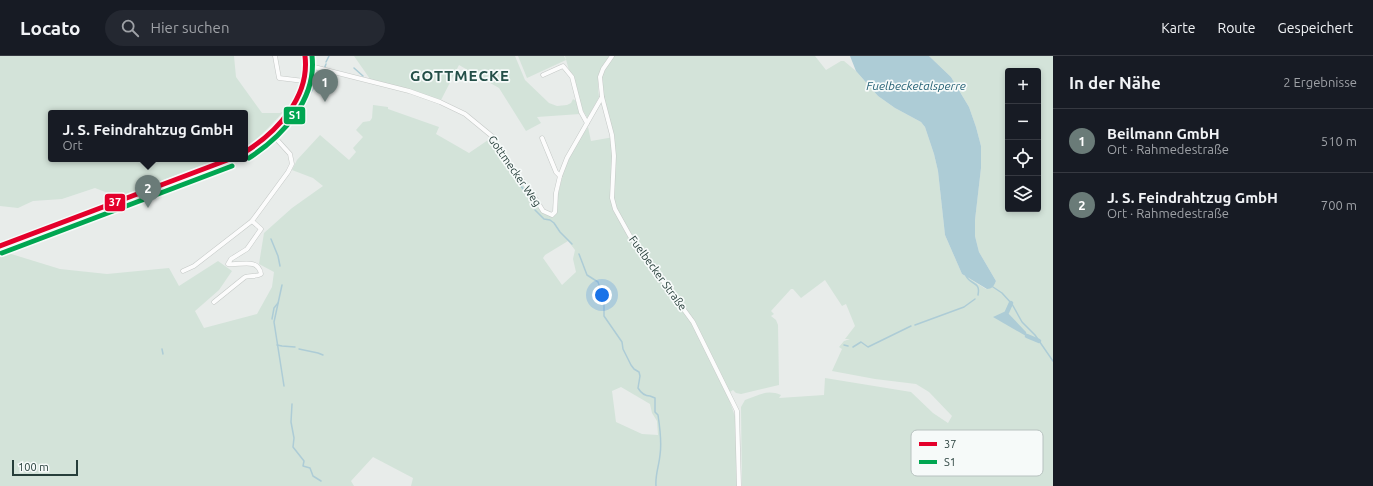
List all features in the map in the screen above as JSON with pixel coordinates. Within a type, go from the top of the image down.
[{"type":"main road","points":[[248,150],[273,136],[292,108],[304,81],[306,65],[305,56]]},
{"type":"main road","points":[[0,246],[222,162]]},
{"type":"street","points":[[275,56],[279,78],[304,81]]},
{"type":"street","name":"Fuelbecker Straße","points":[[612,56],[603,69],[600,77],[602,97],[612,135],[614,156],[611,192],[615,209],[630,236],[694,322],[737,411],[739,486]]},
{"type":"street","name":"Gottmecker Weg","points":[[306,65],[409,91],[440,102],[465,114],[492,137],[502,155],[532,193],[543,211],[552,215],[555,212],[556,192],[560,176],[572,147],[602,97]]},
{"type":"street","points":[[543,75],[563,66],[572,77],[581,112],[587,123]]},
{"type":"street","points":[[183,271],[194,266],[252,221],[280,184],[292,164],[290,154],[273,136]]},
{"type":"street","points":[[542,138],[556,172],[560,176]]},
{"type":"street","points":[[214,302],[245,277],[261,274],[257,266],[251,264],[228,264],[231,259],[251,244],[261,229],[252,221]]},
{"type":"shaded area","points":[[0,56],[234,56],[236,77],[262,113],[280,113],[284,111],[261,135],[248,145],[248,110],[48,110],[48,162],[210,162],[118,197],[95,188],[62,199],[33,201],[18,208],[0,206]]},
{"type":"shaded area","points":[[354,56],[515,56],[525,80],[549,103],[557,106],[567,105],[571,103],[573,99],[576,101],[580,114],[537,117],[541,123],[526,131],[499,88],[459,65],[441,100],[370,79]]},
{"type":"shaded area","points":[[518,56],[564,56],[566,60],[527,78]]},
{"type":"shaded area","points":[[565,56],[610,56],[601,70],[598,87],[599,97],[588,117],[579,102],[573,74],[570,74]]},
{"type":"shaded area","points":[[614,56],[815,56],[826,70],[841,61],[844,61],[856,71],[878,96],[895,108],[921,122],[925,127],[938,171],[945,235],[962,274],[986,289],[996,281],[979,252],[975,236],[975,220],[981,168],[981,146],[969,107],[951,77],[929,56],[1053,56],[1053,486],[742,486],[741,407],[745,400],[759,395],[776,393],[781,395],[779,398],[824,395],[825,378],[911,392],[933,413],[948,423],[952,416],[929,392],[916,384],[875,379],[832,371],[842,349],[839,347],[844,341],[850,339],[845,339],[855,326],[846,304],[842,306],[825,280],[801,298],[793,289],[791,289],[771,311],[774,314],[771,316],[776,320],[778,325],[779,385],[741,394],[736,393],[733,390],[727,394],[736,419],[737,486],[411,486],[413,478],[373,457],[351,481],[354,486],[0,486],[0,255],[8,253],[60,269],[107,274],[169,268],[179,286],[218,261],[232,271],[219,290],[195,311],[204,328],[257,314],[272,287],[274,272],[259,264],[264,233],[292,208],[323,186],[313,178],[292,170],[297,160],[320,135],[349,160],[356,152],[353,148],[363,137],[356,130],[363,122],[370,121],[372,118],[373,105],[388,107],[388,109],[439,127],[436,134],[469,153],[491,138],[506,164],[532,195],[544,214],[551,216],[555,215],[557,212],[558,194],[565,167],[571,152],[588,127],[591,141],[614,137],[601,83],[603,72]],"holes":[[[568,241],[575,250],[573,259],[576,272],[562,285],[543,258],[545,255]],[[621,387],[650,404],[652,413],[657,421],[658,435],[642,434],[616,422],[612,391]]]},
{"type":"water","name":"Fuelbecketalsperre","points":[[850,56],[929,56],[951,77],[969,107],[981,146],[981,168],[975,220],[975,236],[979,252],[996,281],[992,288],[987,289],[962,274],[945,235],[938,171],[925,127],[921,122],[895,108],[878,96],[856,71]]},
{"type":"water","points":[[1006,311],[1026,332],[1027,336],[993,317]]},
{"type":"waterway","points":[[326,62],[329,56]]},
{"type":"waterway","points":[[264,148],[287,123],[306,98],[318,81],[326,64]]},
{"type":"waterway","name":"GOTTMECKE","points":[[354,68],[363,76]]},
{"type":"waterway","name":"GOTTMECKE","points":[[512,175],[528,196]]},
{"type":"waterway","name":"GOTTMECKE","points":[[535,210],[544,219],[550,220],[554,223],[560,232],[572,244]]},
{"type":"waterway","points":[[271,239],[278,256],[280,266]]},
{"type":"waterway","name":"GOTTMECKE","points":[[579,254],[587,275],[598,282],[604,304],[604,316],[622,342],[623,349],[631,365],[639,372],[640,376],[638,388],[644,395],[655,398],[655,412],[658,415],[661,440],[656,486]]},
{"type":"waterway","points":[[966,276],[970,281],[977,285],[979,291],[978,295]]},
{"type":"waterway","points":[[282,285],[274,322],[284,386]]},
{"type":"waterway","points":[[993,287],[1002,293],[1012,304],[1022,322],[1035,335],[1053,361]]},
{"type":"waterway","points":[[915,325],[964,307],[975,299]]},
{"type":"waterway","points":[[272,319],[274,308],[278,303]]},
{"type":"waterway","points":[[1007,312],[1011,303]]},
{"type":"waterway","points":[[853,347],[861,342],[868,347],[911,326]]},
{"type":"waterway","points":[[1027,336],[1039,341]]},
{"type":"waterway","points":[[277,345],[295,347]]},
{"type":"waterway","points":[[844,345],[848,346]]},
{"type":"waterway","points":[[162,349],[163,354]]},
{"type":"waterway","points":[[299,349],[323,355]]},
{"type":"waterway","points":[[292,404],[291,422],[294,438],[293,447],[304,461],[303,466],[310,468],[313,476],[321,481]]},
{"type":"transit line","name":"37","points":[[248,150],[269,134],[279,124],[297,99],[305,71],[305,56]]},
{"type":"transit line","name":"S1","points":[[249,158],[274,139],[295,115],[309,87],[312,72],[312,56]]},
{"type":"transit line","name":"37","points":[[0,246],[222,162]]},
{"type":"transit line","name":"S1","points":[[2,253],[232,166]]},
{"type":"place","name":"Beilmann GmbH","points":[[325,102]]},
{"type":"place","name":"J. S. Feindrahtzug GmbH","points":[[148,208]]},
{"type":"district","name":"GOTTMECKE","points":[[460,76]]}]
